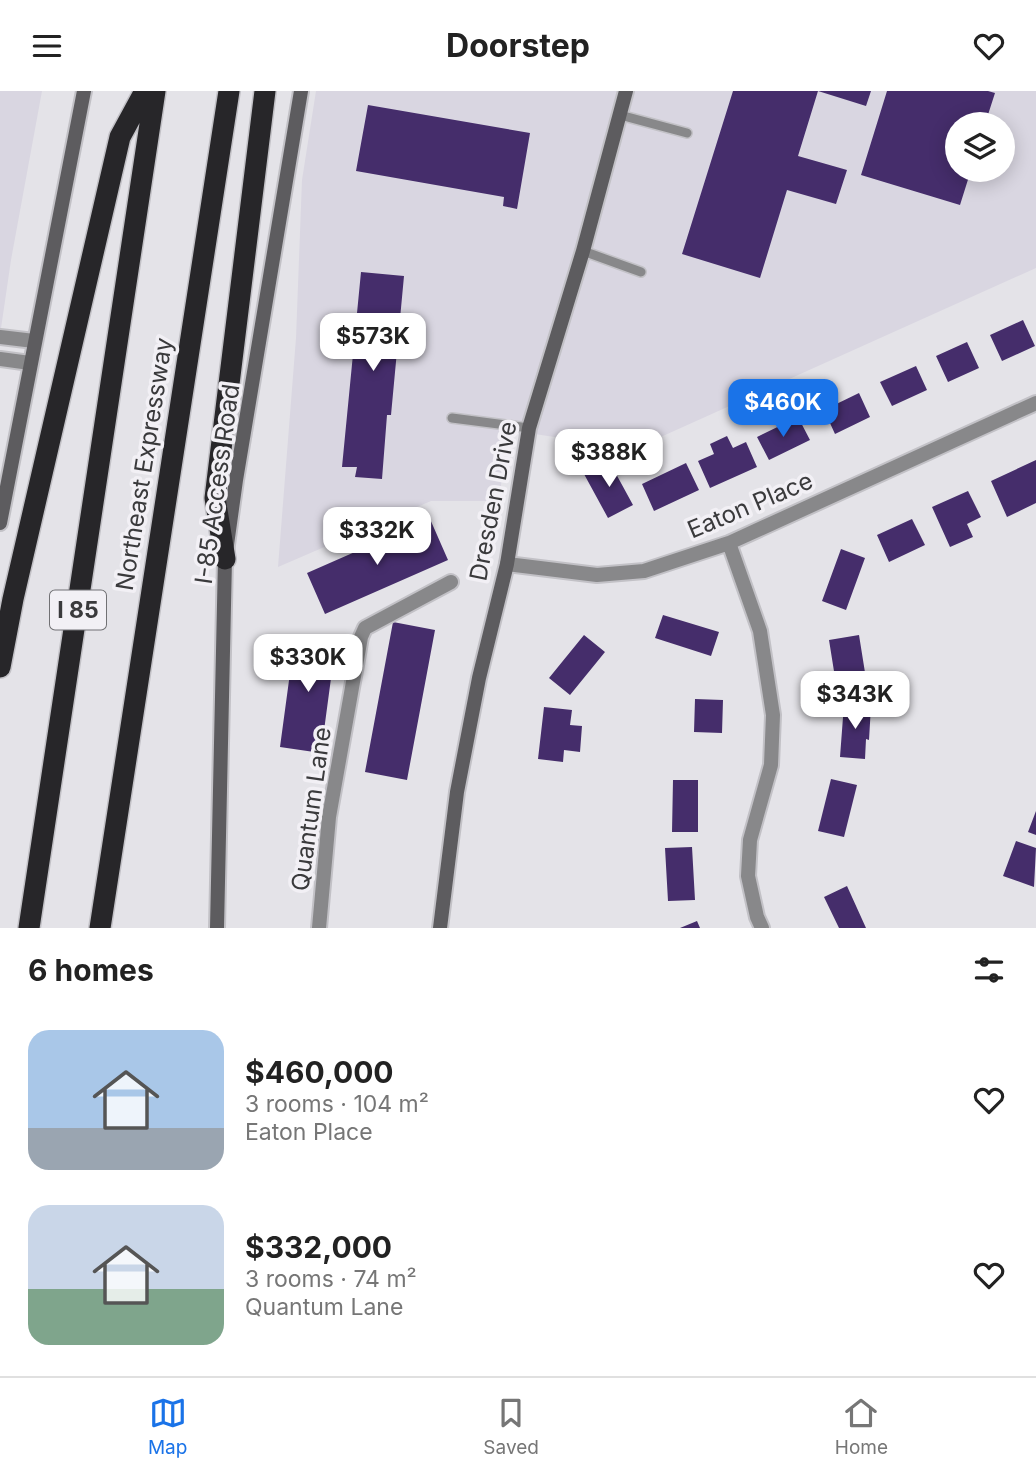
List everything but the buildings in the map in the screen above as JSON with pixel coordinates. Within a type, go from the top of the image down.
[{"type":"highway","points":[[0,667],[13,599],[120,138],[145,91]]},
{"type":"highway","name":"Northeast Expressway","points":[[29,928],[155,91]]},
{"type":"highway","name":"Northeast Expressway","points":[[100,928],[229,91]]},
{"type":"highway","points":[[225,559],[215,498],[265,91]]},
{"type":"main road","points":[[0,523],[84,91]]},
{"type":"main road","name":"I-85 Access Road","points":[[218,928],[225,559],[301,91]]},
{"type":"main road","name":"Dresden Drive","points":[[440,928],[457,792],[479,678],[507,564],[529,428],[583,251],[626,91]]},
{"type":"street","points":[[0,337],[34,341]]},
{"type":"street","points":[[0,359],[30,363]]},
{"type":"street","name":"Eaton Place","points":[[507,564],[597,575],[644,571],[729,543],[1036,403]]},
{"type":"street","points":[[729,543],[760,631],[773,715],[771,765],[750,840],[748,876],[762,928]]},
{"type":"street","name":"Quantum Lane","points":[[319,928],[330,817],[361,637],[365,628],[451,582]]},
{"type":"lane","points":[[620,115],[687,132]]},
{"type":"lane","points":[[583,251],[641,272]]},
{"type":"lane","points":[[452,418],[529,428]]},
{"type":"shaded area","points":[[0,91],[42,91],[0,335]]},
{"type":"shaded area","points":[[316,91],[1036,91],[1036,268],[634,449],[508,430],[499,501],[431,501],[278,567],[296,338],[302,180]]}]
